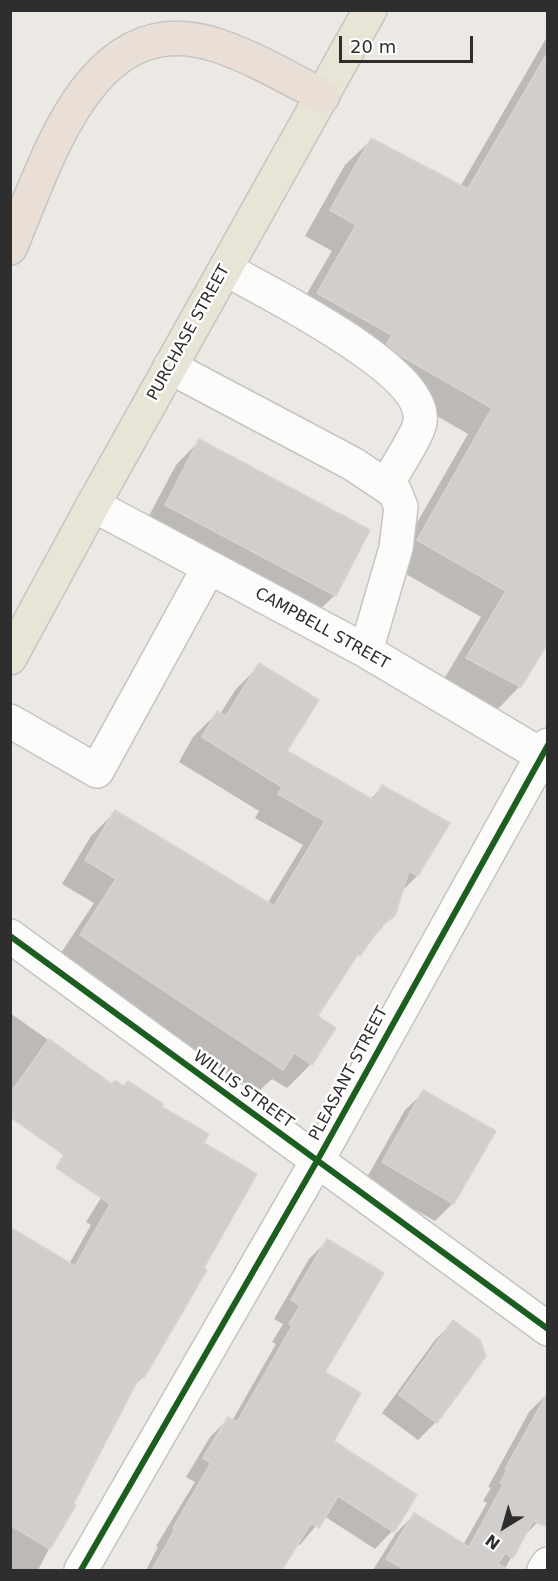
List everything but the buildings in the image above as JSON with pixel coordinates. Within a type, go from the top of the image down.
[{"type":"highway","points":[[10,248],[62,127],[77,101],[109,62],[131,49],[176,39],[215,45],[323,96]]},
{"type":"main road","name":"PURCHASE STREET","points":[[10,658],[370,10]]},
{"type":"street","points":[[226,268],[374,356],[409,390],[419,405],[420,423],[386,486]]},
{"type":"street","points":[[170,367],[353,464],[395,492],[401,507],[398,538],[366,651]]},
{"type":"street","name":"CAMPBELL STREET","points":[[93,505],[366,651],[545,754]]},
{"type":"street","points":[[10,721],[97,771],[208,567]]},
{"type":"street","name":"PLEASANT STREET","points":[[81,1570],[317,1161],[545,754]]},
{"type":"street","name":"WILLIS STREET","points":[[10,936],[317,1161],[543,1315]]},
{"type":"street","points":[[544,1570],[548,1564]]},
{"type":"cycle path","points":[[81,1570],[317,1161],[548,745]]},
{"type":"cycle path","points":[[10,936],[548,1329]]}]
